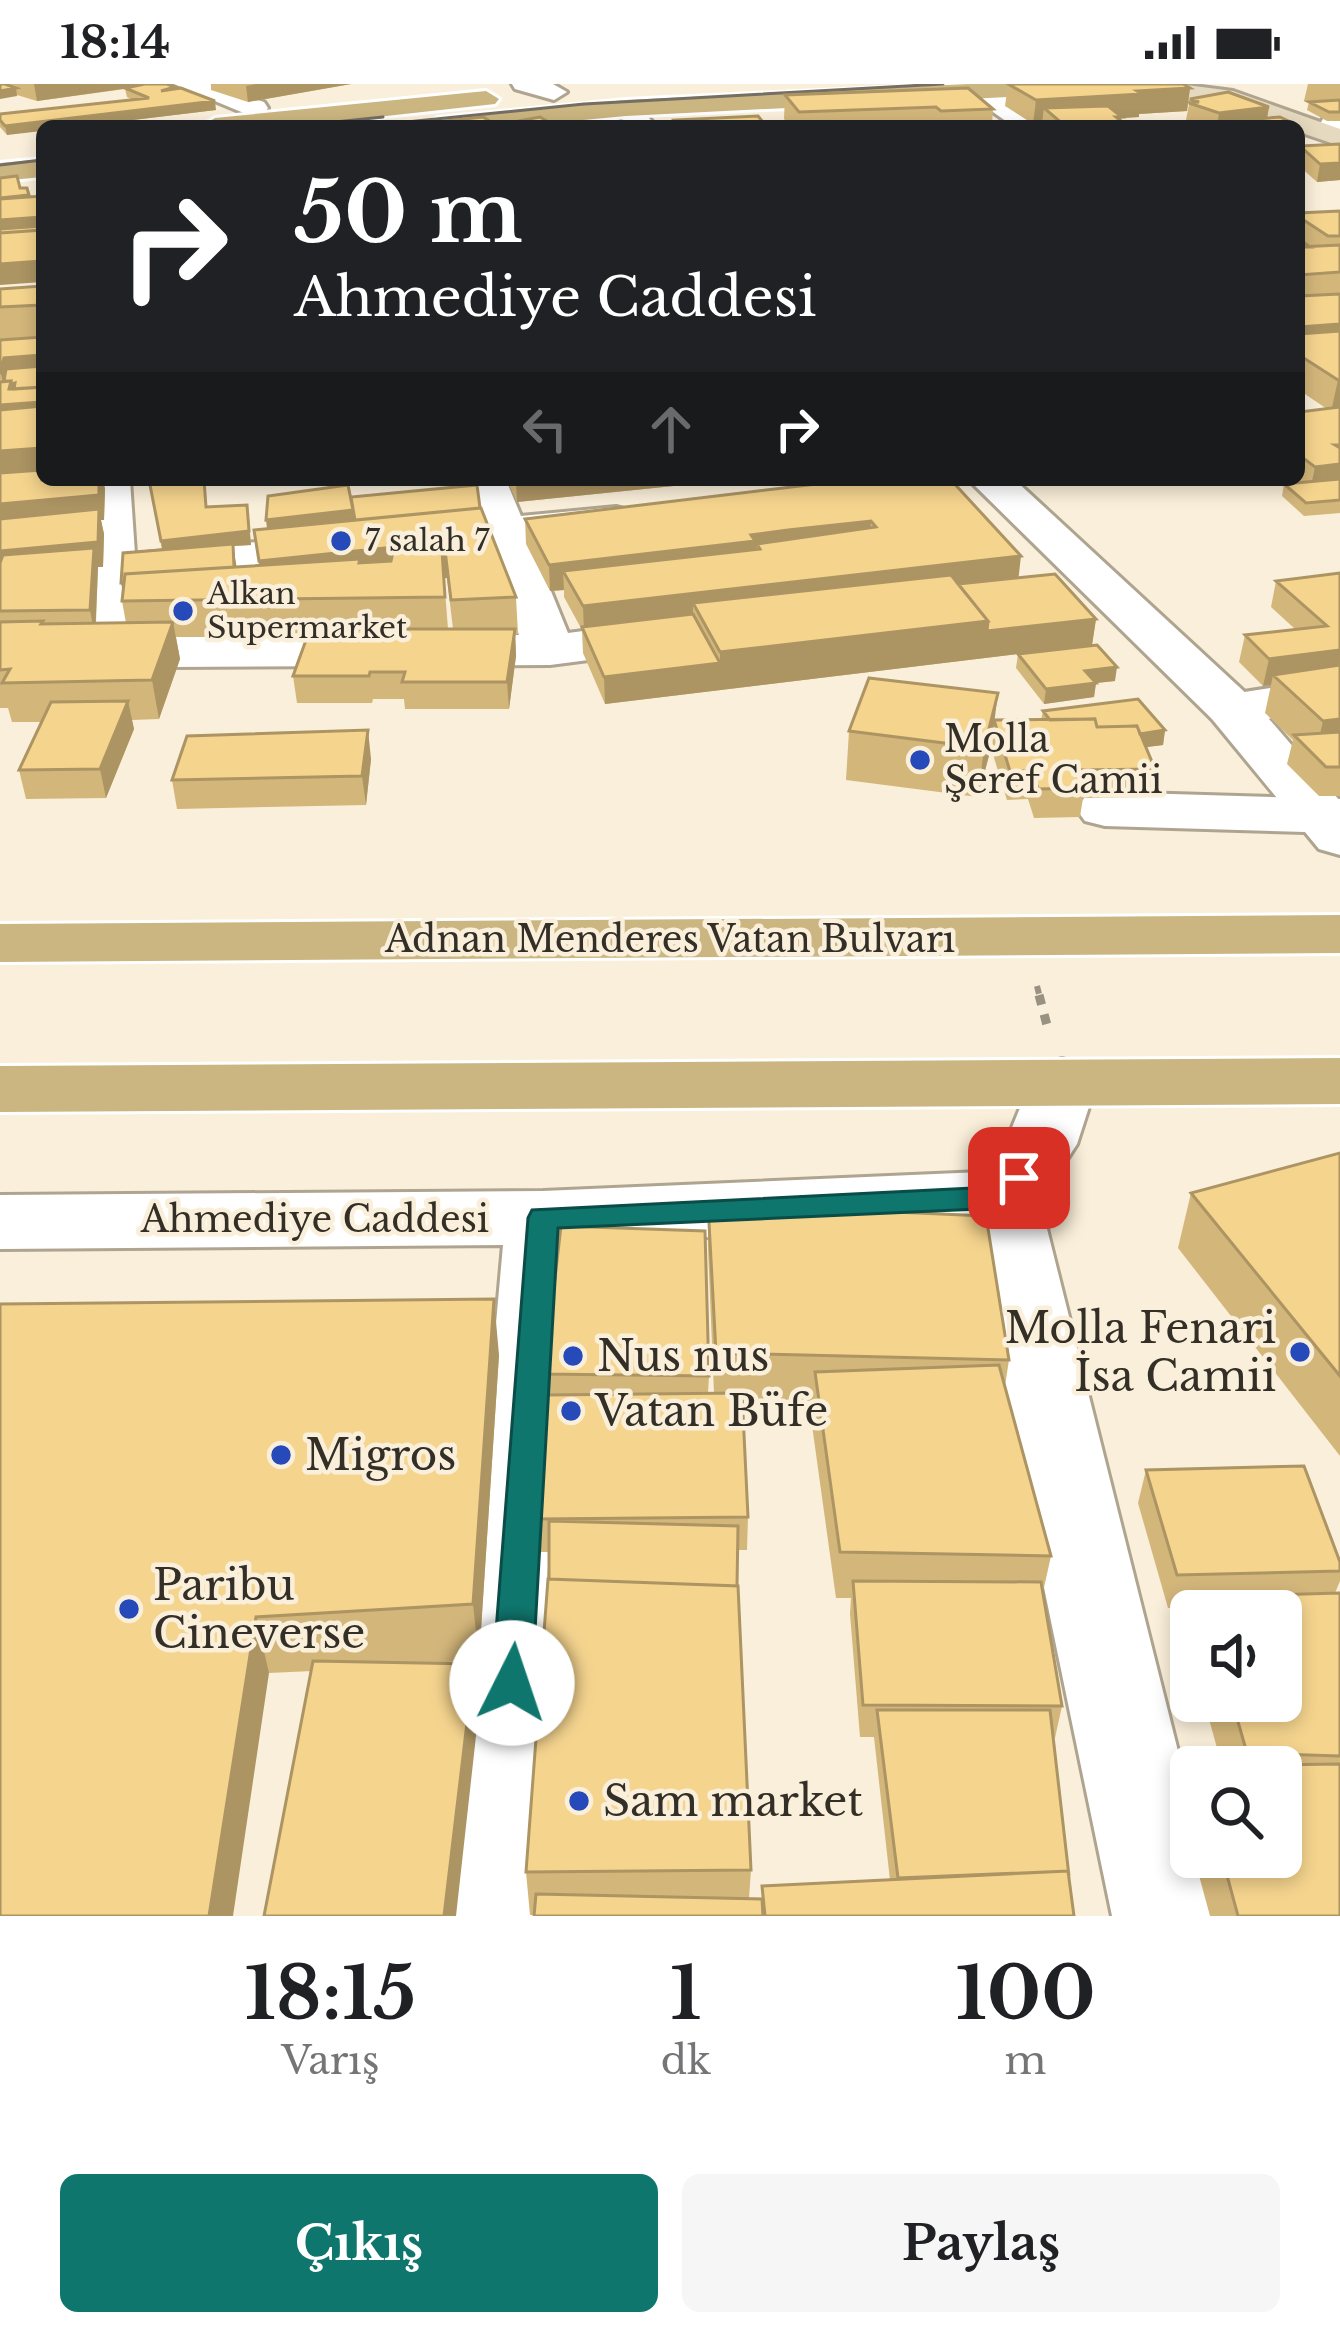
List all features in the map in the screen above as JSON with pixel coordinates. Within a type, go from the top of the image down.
[{"type":"main road","points":[[274,120],[645,84]]},
{"type":"main road","points":[[568,120],[974,87],[1123,84],[1233,99],[1338,129]]},
{"type":"main road","points":[[1265,84],[1257,88],[1263,98],[1338,129]]},
{"type":"main road","points":[[0,148],[36,144]]},
{"type":"main road","points":[[0,172],[36,169]]},
{"type":"main road","name":"Adnan Menderes Vatan Bulvarı","points":[[0,944],[1340,934]]},
{"type":"main road","points":[[0,1089],[1340,1082]]},
{"type":"street","points":[[524,84],[554,92]]},
{"type":"street","points":[[203,86],[255,108]]},
{"type":"street","points":[[974,87],[1022,120]]},
{"type":"street","points":[[1305,156],[1340,154]]},
{"type":"street","points":[[487,486],[550,650]]},
{"type":"street","points":[[995,486],[1069,583],[1231,708],[1334,822]]},
{"type":"street","points":[[106,650],[100,526],[506,532],[662,515]]},
{"type":"street","points":[[0,653],[550,650],[716,629]]},
{"type":"street","points":[[1231,708],[1340,693]]},
{"type":"street","points":[[1105,809],[1334,822]]},
{"type":"street","points":[[1062,1082],[1055,1116],[1037,1158],[1001,1197],[1166,1916]]},
{"type":"street","name":"Ahmediye Caddesi","points":[[0,1222],[543,1218],[1001,1197]]},
{"type":"street","points":[[496,1916],[543,1218]]},
{"type":"path","points":[[1024,938],[1062,1082]]},
{"type":"building","points":[[167,84],[175,87],[161,91],[181,88],[215,101],[5,126],[0,120],[0,114],[149,98],[125,88]]},
{"type":"building","points":[[1008,84],[1183,84],[1190,88],[1036,100]]},
{"type":"building","points":[[968,88],[993,109],[799,112],[785,95]]},
{"type":"building","points":[[1228,92],[1269,107],[1219,113],[1189,103]]},
{"type":"building","points":[[1340,100],[1340,112],[1309,102]]},
{"type":"building","points":[[1108,106],[1122,117],[1058,120],[1044,108]]},
{"type":"building","points":[[758,116],[761,120],[674,120]]},
{"type":"building","points":[[1340,144],[1340,163],[1320,164],[1305,146]]},
{"type":"building","points":[[17,176],[20,188],[27,188],[29,195],[0,198],[0,178]]},
{"type":"building","points":[[36,196],[36,217],[0,220],[0,199]]},
{"type":"building","points":[[1340,211],[1340,236],[1328,236],[1305,221],[1305,213]]},
{"type":"building","points":[[36,226],[36,230],[0,233],[0,229]]},
{"type":"building","points":[[36,230],[36,261],[0,264],[0,233]]},
{"type":"building","points":[[1340,245],[1340,272],[1305,275],[1305,247]]},
{"type":"building","points":[[36,286],[36,305],[0,307],[0,289]]},
{"type":"building","points":[[1340,294],[1340,324],[1305,327],[1305,296]]},
{"type":"building","points":[[1340,331],[1340,380],[1305,359],[1305,334]]},
{"type":"building","points":[[36,337],[36,355],[4,358],[0,374],[0,340]]},
{"type":"building","points":[[36,366],[36,387],[14,389],[15,383],[4,381],[6,369]]},
{"type":"building","points":[[11,381],[9,389],[36,387],[36,402],[0,405],[0,382]]},
{"type":"building","points":[[36,407],[36,448],[0,451],[0,410]]},
{"type":"building","points":[[1340,407],[1340,445],[1335,445],[1340,448],[1340,464],[1315,467],[1305,460],[1305,411]]},
{"type":"building","points":[[36,470],[36,486],[99,486],[99,495],[0,504],[0,473]]},
{"type":"building","points":[[1340,479],[1340,500],[1306,503],[1286,486],[1305,486],[1305,482]]},
{"type":"building","points":[[150,486],[204,486],[206,507],[247,505],[249,531],[161,541]]},
{"type":"building","points":[[348,486],[353,510],[266,520],[268,496]]},
{"type":"building","points":[[477,486],[480,508],[355,520],[351,497]]},
{"type":"building","points":[[800,486],[957,486],[1021,556],[583,606],[563,571],[760,549],[757,544],[876,527],[871,521],[788,530],[751,535],[755,541],[549,565],[525,519]]},
{"type":"building","points":[[481,508],[516,597],[451,600],[444,542],[259,561],[254,530]]},
{"type":"building","points":[[99,509],[98,542],[0,551],[0,519]]},
{"type":"building","points":[[233,544],[234,567],[125,574],[121,583],[123,553]]},
{"type":"building","points":[[94,548],[90,610],[0,611],[3,555]]},
{"type":"building","points":[[442,551],[445,597],[122,601],[125,574],[391,561],[393,552]]},
{"type":"building","points":[[1340,573],[1340,650],[1269,659],[1245,635],[1327,626],[1276,581]]},
{"type":"building","points":[[1055,574],[1096,619],[987,631],[988,621],[958,584]]},
{"type":"building","points":[[951,575],[988,621],[720,652],[693,603]]},
{"type":"building","points":[[693,614],[720,663],[604,677],[582,627]]},
{"type":"building","points":[[43,621],[41,624],[173,622],[152,680],[2,683],[10,669],[0,670],[0,622]]},
{"type":"building","points":[[310,629],[515,629],[507,682],[402,682],[405,672],[293,676]]},
{"type":"building","points":[[1097,645],[1117,667],[1085,671],[1096,683],[1046,689],[1018,654]]},
{"type":"building","points":[[1340,665],[1340,719],[1323,721],[1273,675]]},
{"type":"building","points":[[869,678],[998,693],[984,748],[849,731]]},
{"type":"building","points":[[1138,699],[1165,730],[1140,734],[1137,726],[1097,727],[1095,719],[1050,720],[1043,711]]},
{"type":"building","points":[[128,701],[100,769],[19,770],[51,702]]},
{"type":"building","points":[[1095,719],[1097,727],[1137,726],[1155,769],[1078,770],[1084,788],[1038,789],[1032,771],[1010,771],[994,720]]},
{"type":"building","points":[[368,730],[362,776],[172,780],[187,736]]},
{"type":"building","points":[[1340,732],[1340,767],[1326,767],[1294,735]]},
{"type":"building","points":[[1340,1153],[1340,1376],[1191,1193]]},
{"type":"building","points":[[708,1204],[986,1216],[1009,1360],[716,1353]]},
{"type":"building","points":[[561,1226],[705,1231],[709,1376],[544,1374]]},
{"type":"building","points":[[494,1299],[473,1604],[256,1617],[209,1916],[0,1916],[0,1304]]},
{"type":"building","points":[[999,1365],[1051,1556],[840,1552],[815,1372]]},
{"type":"building","points":[[742,1393],[748,1517],[539,1519],[546,1395]]},
{"type":"building","points":[[1304,1466],[1340,1571],[1177,1575],[1146,1470]]},
{"type":"building","points":[[549,1521],[738,1526],[737,1586],[549,1579]]},
{"type":"building","points":[[548,1579],[738,1586],[751,1870],[526,1872]]},
{"type":"building","points":[[853,1581],[1041,1582],[1062,1706],[863,1705]]},
{"type":"building","points":[[1340,1593],[1340,1756],[1302,1755],[1302,1746],[1245,1746],[1238,1722],[1302,1722],[1302,1594]]},
{"type":"building","points":[[313,1661],[474,1664],[444,1916],[264,1916]]},
{"type":"building","points":[[877,1710],[1050,1710],[1069,1876],[1068,1871],[898,1878]]},
{"type":"building","points":[[1340,1764],[1340,1916],[1238,1916],[1228,1878],[1302,1878],[1302,1765]]},
{"type":"building","points":[[1068,1871],[1074,1916],[765,1916],[762,1886]]},
{"type":"building","points":[[536,1894],[762,1899],[763,1916],[534,1916]]},
{"type":"tram line","points":[[426,120],[584,104],[943,84]]},
{"type":"tram line","points":[[354,120],[383,117]]},
{"type":"tram line","points":[[0,165],[36,161]]},
{"type":"place","name":"7 salah 7","points":[[341,541]]},
{"type":"place","name":"Alkan Supermarket","points":[[183,611]]},
{"type":"place","name":"Molla Şeref Camii","points":[[920,760]]},
{"type":"place","name":"Molla Fenari İsa Camii","points":[[1300,1352]]},
{"type":"place","name":"Nus nus","points":[[573,1356]]},
{"type":"place","name":"Vatan Büfe","points":[[571,1411]]},
{"type":"place","name":"Migros","points":[[281,1455]]},
{"type":"place","name":"Paribu Cineverse","points":[[129,1609]]},
{"type":"place","name":"Sam market","points":[[579,1801]]},
{"type":"route","points":[[512,1683],[543,1218],[1001,1197],[1019,1178]]}]
